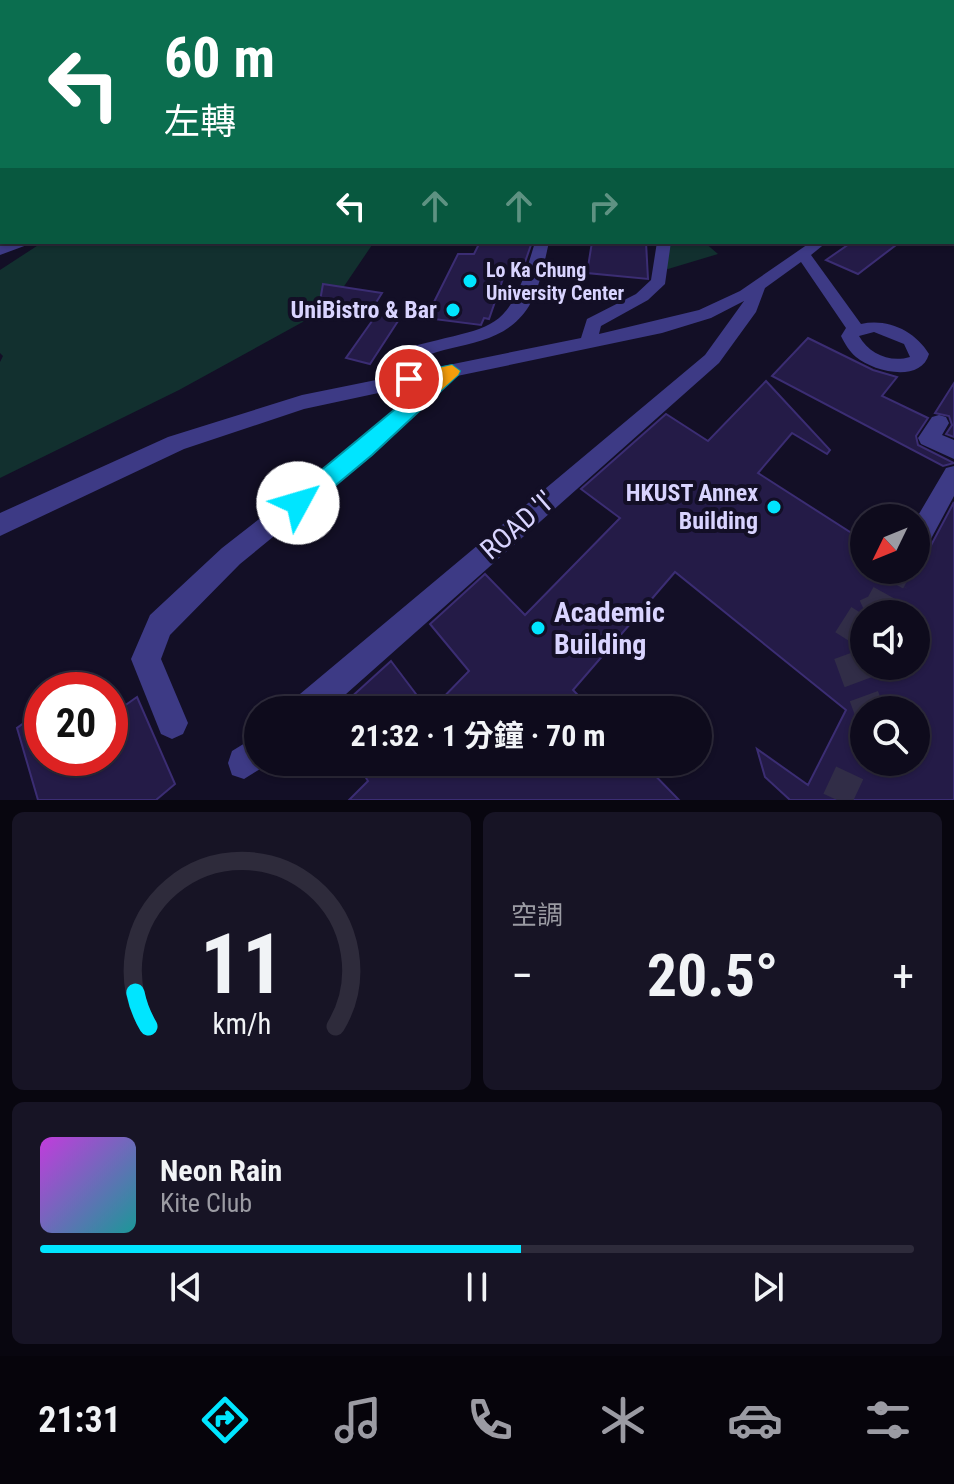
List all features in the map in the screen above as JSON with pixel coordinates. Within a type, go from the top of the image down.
[{"type":"street","points":[[388,383],[405,357],[413,352],[487,332],[514,315],[529,286],[541,244]]},
{"type":"street","points":[[589,342],[593,323],[642,297],[659,281],[664,244]]},
{"type":"street","points":[[0,251],[20,245]]},
{"type":"street","points":[[0,525],[176,443],[302,402],[589,342],[705,314],[758,286],[810,246],[856,329]]},
{"type":"street","name":"ROAD 'I'","points":[[321,696],[547,498],[712,359],[748,312],[758,286]]},
{"type":"street","points":[[705,314],[724,331],[726,339]]},
{"type":"street","points":[[172,723],[146,659],[160,625],[231,556],[365,449],[452,371]]},
{"type":"street","points":[[939,423],[929,438],[954,450]]},
{"type":"street","points":[[930,517],[954,475]]},
{"type":"green space","points":[[40,244],[373,244],[330,307],[179,390],[0,478],[0,362],[3,356],[0,353],[0,270]]},
{"type":"green space","points":[[660,244],[706,244],[718,254],[668,269],[659,266]]},
{"type":"building","name":"Lo Ka Chung University Center","points":[[479,244],[531,244],[524,265],[518,267],[515,275],[505,273],[489,319],[484,318],[481,325],[426,318],[458,254],[474,254]]},
{"type":"building","points":[[592,244],[646,244],[648,279],[587,273]]},
{"type":"building","points":[[849,244],[897,244],[858,274],[826,260]]},
{"type":"building","points":[[323,284],[382,293],[372,309],[320,301]]},
{"type":"building","points":[[377,314],[400,318],[370,364],[346,358]]},
{"type":"building","points":[[808,338],[873,370],[897,377],[882,396],[928,418],[916,436],[918,445],[954,463],[943,466],[772,376]]},
{"type":"building","name":"Academic Building","points":[[766,381],[830,450],[827,454],[792,433],[758,473],[850,532],[850,584],[930,584],[930,547],[954,502],[954,800],[790,800],[765,777],[757,749],[808,785],[846,710],[675,572],[573,690],[579,696],[445,696],[469,671],[430,624],[485,574],[525,615],[620,518],[581,489],[666,414],[708,441]]},
{"type":"building","points":[[954,383],[954,437],[946,434],[952,425],[949,416],[935,413]]},
{"type":"building","points":[[391,661],[417,696],[352,696]]},
{"type":"building","points":[[137,697],[175,784],[156,800],[38,800],[31,776],[128,776],[128,703]]},
{"type":"building","points":[[24,723],[24,752],[17,728]]},
{"type":"building","points":[[365,776],[656,776],[679,800],[349,800],[368,781]]},
{"type":"tunnel","points":[[883,600],[892,584]]},
{"type":"tunnel","points":[[850,637],[845,645],[850,659]]},
{"type":"tunnel","points":[[858,680],[864,696]]},
{"type":"tunnel","points":[[837,800],[850,772]]},
{"type":"slow traffic","points":[[424,396],[452,371],[440,373]]},
{"type":"place","name":"Lo Ka Chung University Center","points":[[470,281]]},
{"type":"place","name":"UniBistro & Bar","points":[[453,310]]},
{"type":"place","name":"HKUST Annex Building","points":[[774,507]]},
{"type":"place","name":"Academic Building","points":[[538,628]]},
{"type":"route","points":[[298,503],[365,449],[452,371],[409,379]]}]
